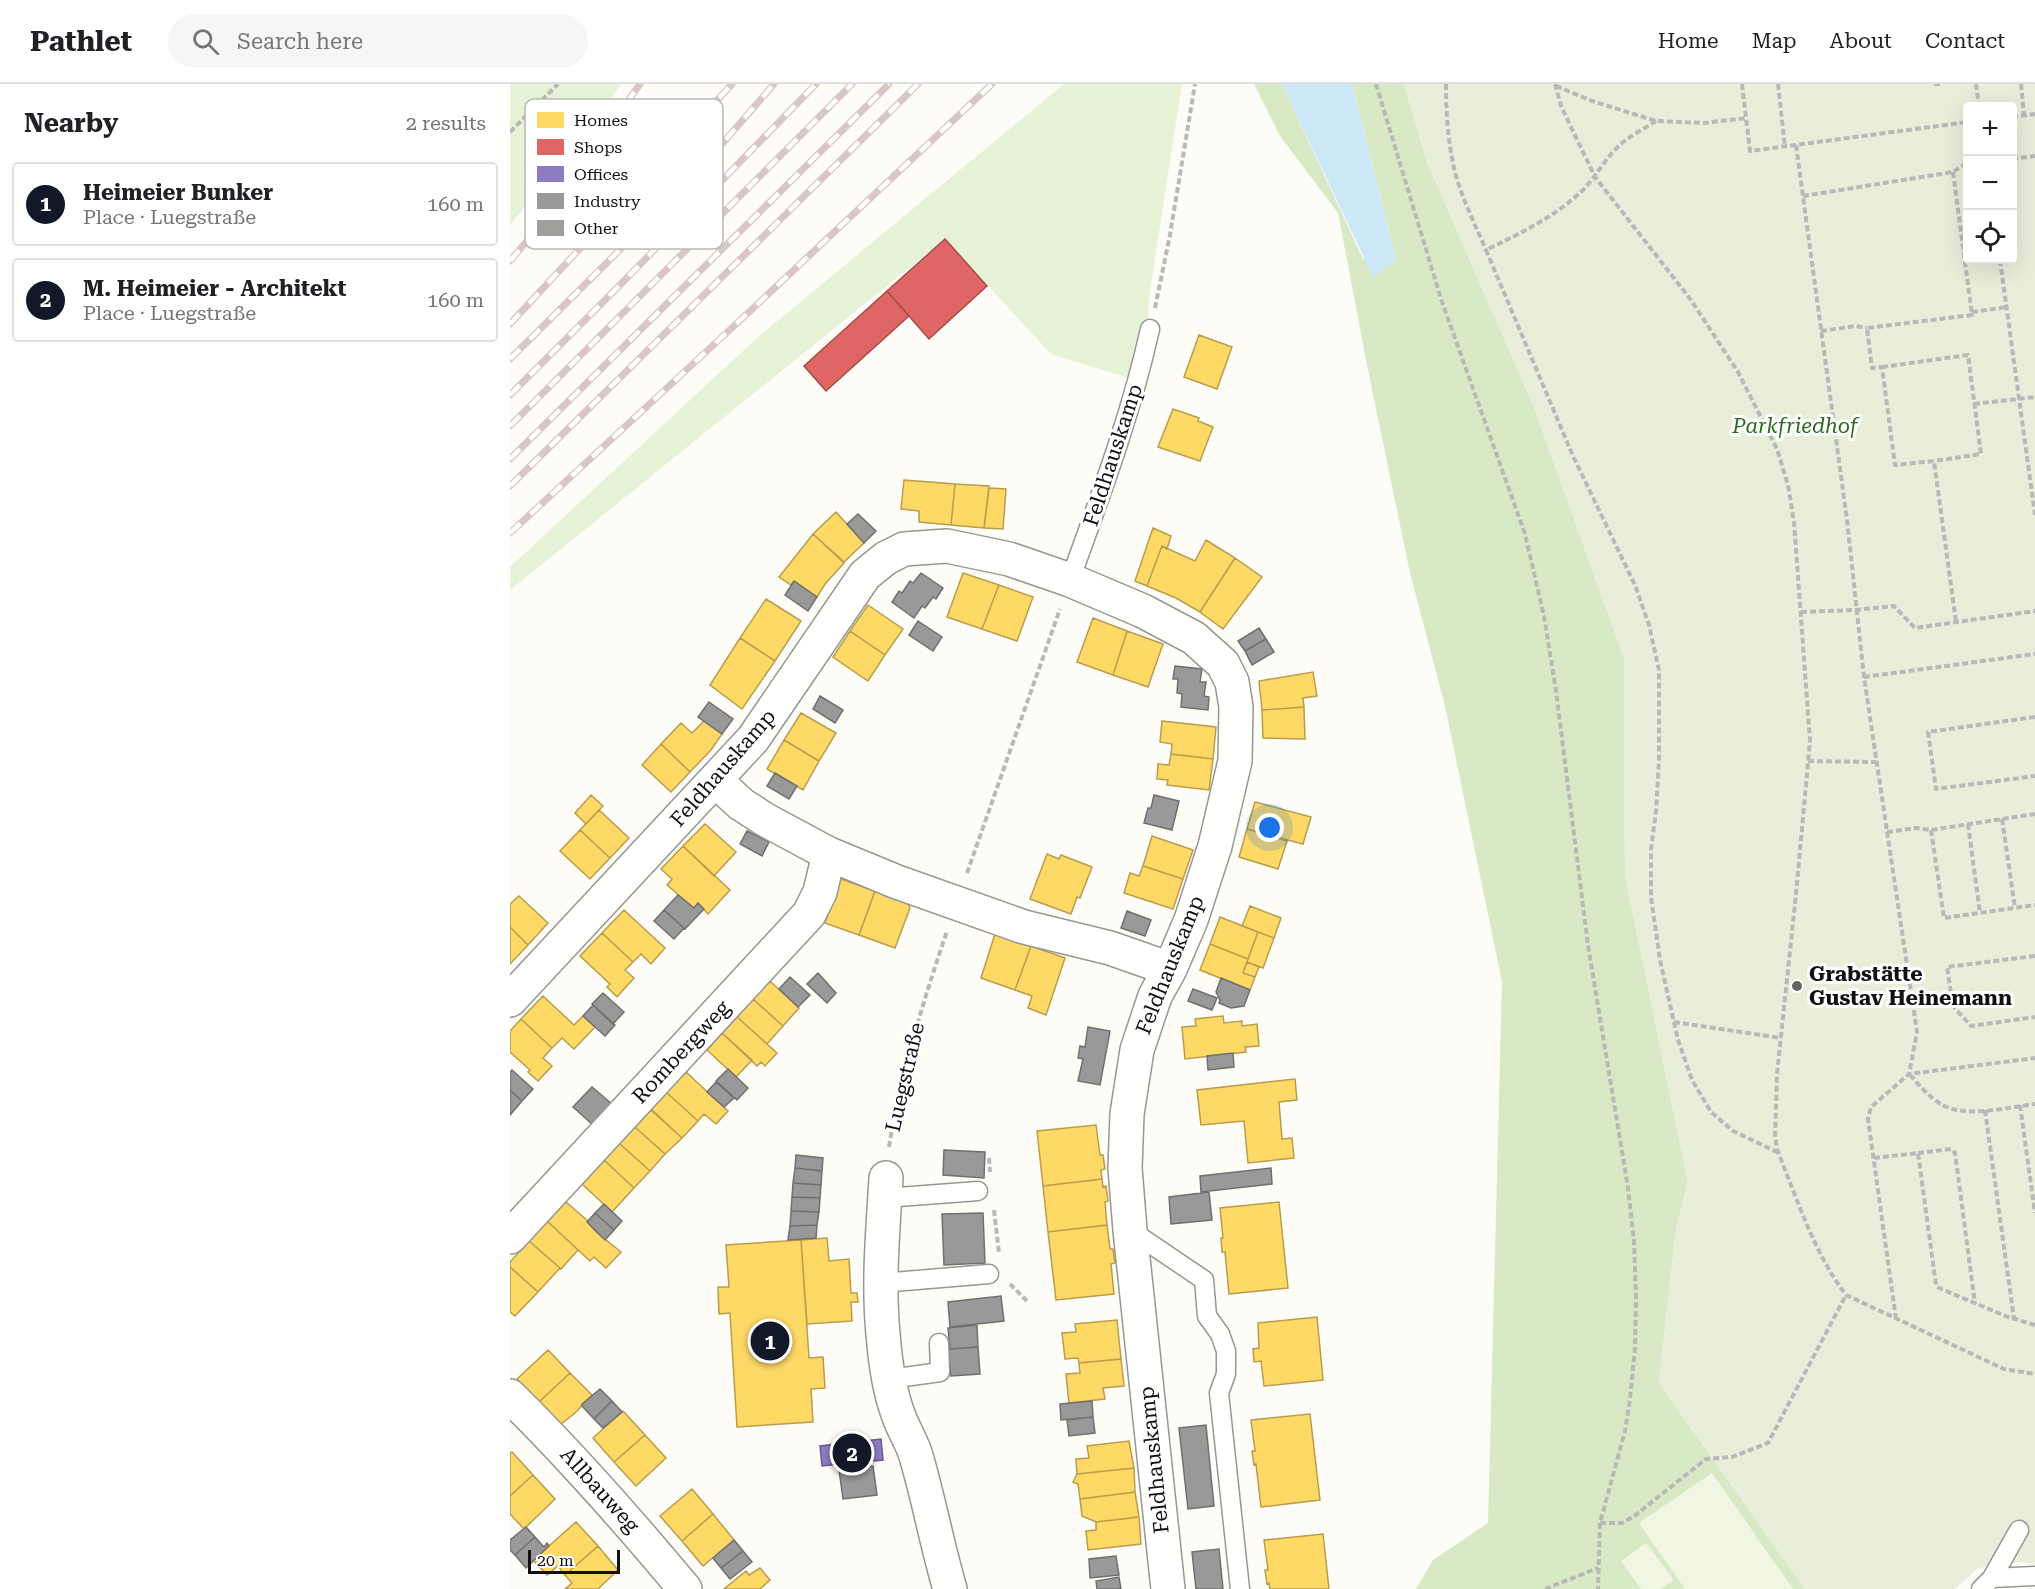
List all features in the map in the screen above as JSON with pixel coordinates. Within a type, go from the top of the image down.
[{"type":"street","name":"Feldhauskamp","points":[[510,1000],[753,739],[865,575],[886,558],[904,549],[947,546],[1010,558],[1143,611],[1194,638],[1223,664],[1232,682],[1236,707],[1235,761],[1215,846],[1191,920],[1170,969],[1155,996],[1137,1050],[1127,1113],[1125,1168],[1168,1589]]},
{"type":"street","points":[[716,781],[741,804],[764,819],[829,854],[897,882],[1024,927],[1110,948],[1170,969]]},
{"type":"street","name":"Rombergweg","points":[[510,1237],[809,914],[820,891],[829,854]]},
{"type":"street","points":[[885,1188],[881,1282],[883,1334],[890,1379],[897,1413],[915,1454],[950,1589]]},
{"type":"street","name":"Allbauweg","points":[[510,1396],[614,1505],[685,1589]]},
{"type":"lane","name":"Feldhauskamp","points":[[1070,580],[1118,446],[1141,371],[1150,329]]},
{"type":"lane","points":[[885,1188],[984,1185]]},
{"type":"lane","points":[[1131,1230],[1204,1280],[1207,1316],[1220,1334],[1226,1351],[1226,1374],[1219,1393],[1240,1589]]},
{"type":"lane","points":[[881,1282],[989,1274]]},
{"type":"lane","points":[[890,1379],[940,1372],[939,1343]]},
{"type":"lane","points":[[1986,1583],[2019,1530]]},
{"type":"lane","points":[[1986,1583],[2035,1576]]},
{"type":"path","points":[[543,99],[558,84]]},
{"type":"path","points":[[1150,329],[1170,235],[1195,84]]},
{"type":"path","points":[[1376,84],[1441,299],[1526,534],[1544,616],[1554,680],[1587,934],[1626,1176],[1634,1241],[1635,1327],[1630,1399],[1620,1453],[1600,1523],[1598,1589]]},
{"type":"path","points":[[1446,84],[1449,137],[1456,174],[1468,208],[1573,456],[1635,585],[1649,625],[1659,669],[1659,760],[1651,849],[1651,897],[1656,942],[1674,1022],[1692,1080],[1711,1112],[1733,1131],[1778,1152]]},
{"type":"path","points":[[1742,84],[1750,151],[1963,123]]},
{"type":"path","points":[[1778,84],[1785,147]]},
{"type":"path","points":[[1934,84],[1941,84]]},
{"type":"path","points":[[1976,84],[1979,102]]},
{"type":"path","points":[[2021,84],[2024,115]]},
{"type":"path","points":[[1555,85],[1592,101],[1656,121],[1704,123],[1746,118]]},
{"type":"path","points":[[1555,85],[1561,106],[1595,177],[1691,300],[1738,372],[1777,449],[1788,485],[1794,522],[1802,612],[1810,741],[1777,1074],[1775,1138],[1778,1152],[1820,1256],[1846,1295],[2004,1370],[2035,1374]]},
{"type":"path","points":[[2017,116],[2035,114]]},
{"type":"path","points":[[510,132],[525,117]]},
{"type":"path","points":[[1486,250],[1557,213],[1595,177],[1614,151],[1629,138],[1656,121]]},
{"type":"path","points":[[1796,145],[1847,520],[1864,677],[1917,1032],[1910,1074]]},
{"type":"path","points":[[2017,158],[2035,156]]},
{"type":"path","points":[[1803,196],[1953,172],[1963,166]]},
{"type":"path","points":[[1953,172],[1972,312]]},
{"type":"path","points":[[2001,264],[2035,515]]},
{"type":"path","points":[[1821,331],[1856,326],[1868,328],[1972,315],[1972,312],[2007,307]]},
{"type":"path","points":[[1868,328],[1872,368],[1968,355],[1981,454],[1895,465],[1882,367]]},
{"type":"path","points":[[1974,404],[2035,397]]},
{"type":"path","points":[[1934,460],[1956,622]]},
{"type":"path","name":"Luegstraße","points":[[885,1188],[897,1101],[924,999],[1070,580]]},
{"type":"path","points":[[1802,612],[1894,606],[1915,628],[2035,611]]},
{"type":"path","points":[[1864,677],[2035,654]]},
{"type":"path","points":[[2035,717],[1928,732],[1936,789],[2035,776]]},
{"type":"path","points":[[1808,761],[1876,762]]},
{"type":"path","points":[[1887,832],[1916,828],[1931,830],[2035,814]]},
{"type":"path","points":[[2002,819],[2015,908]]},
{"type":"path","points":[[1968,824],[1980,913]]},
{"type":"path","points":[[1931,830],[1944,918],[2035,905]]},
{"type":"path","points":[[2035,956],[1947,967],[1953,1006],[1971,1026],[2035,1017]]},
{"type":"path","points":[[1674,1022],[1781,1038]]},
{"type":"path","points":[[1896,1320],[1868,1119],[1871,1107],[1910,1074],[2035,1058]]},
{"type":"path","points":[[1910,1074],[1942,1106],[1964,1111],[2035,1104]]},
{"type":"path","points":[[2020,1106],[2035,1214]]},
{"type":"path","points":[[1985,1110],[2014,1319]]},
{"type":"path","points":[[1874,1158],[1951,1149],[1955,1153],[1975,1304]]},
{"type":"path","points":[[1918,1153],[1936,1285],[1975,1304],[2035,1325]]},
{"type":"path","points":[[984,1185],[989,1158]]},
{"type":"path","points":[[994,1208],[999,1255]]},
{"type":"path","points":[[1007,1281],[1027,1301]]},
{"type":"path","points":[[1600,1523],[1622,1523],[1633,1517],[1706,1459],[1732,1457],[1768,1443],[1846,1295]]},
{"type":"path","points":[[1545,1589],[1598,1569]]},
{"type":"green space","points":[[510,84],[621,84],[611,99],[525,99],[525,207],[510,225]]},
{"type":"green space","points":[[1064,84],[1182,84],[1150,291],[1147,330],[1132,379],[1051,354],[945,239],[510,590],[510,567],[758,337]]},
{"type":"green space","points":[[1254,84],[1282,84],[1363,259],[1396,260],[1352,84],[1404,84],[1427,162],[1533,405],[1624,658],[1625,875],[1688,1182],[1676,1230],[1659,1383],[1805,1589],[1416,1589],[1433,1560],[1488,1523],[1502,982],[1445,706],[1410,573],[1338,213],[1280,136]]},
{"type":"green space","name":"Parkfriedhof","points":[[1404,84],[2035,84],[2035,1565],[2024,1562],[1978,1568],[1955,1589],[1805,1589],[1659,1383],[1676,1230],[1688,1182],[1625,875],[1624,658],[1533,405],[1427,162]]},
{"type":"green space","points":[[1712,1473],[1793,1589],[1685,1589],[1639,1523]]},
{"type":"green space","points":[[1646,1543],[1674,1580],[1661,1589],[1641,1589],[1621,1561]]},
{"type":"water","points":[[1282,84],[1352,84],[1396,260],[1373,277]]},
{"type":"building: Homes","points":[[1199,335],[1232,347],[1217,389],[1184,377]]},
{"type":"building: Homes","points":[[1173,409],[1199,418],[1198,421],[1213,427],[1200,461],[1158,447]]},
{"type":"building: Homes","points":[[904,480],[955,484],[951,525],[919,522],[919,511],[901,509]]},
{"type":"building: Homes","points":[[955,484],[989,486],[984,528],[951,525]]},
{"type":"building: Homes","points":[[989,488],[1006,489],[1003,529],[984,528]]},
{"type":"building: Homes","points":[[836,512],[864,543],[844,562],[813,534]]},
{"type":"building: Homes","points":[[1153,528],[1171,536],[1167,549],[1162,546],[1147,586],[1135,581]]},
{"type":"building: Homes","points":[[813,534],[844,563],[825,584],[817,597],[794,581],[791,585],[779,577]]},
{"type":"building: Homes","points":[[1206,540],[1235,558],[1200,612],[1176,598],[1147,586],[1162,546],[1195,561]]},
{"type":"building: Homes","points":[[1235,558],[1262,577],[1223,629],[1200,612]]},
{"type":"building: Homes","points":[[963,573],[999,585],[982,629],[947,617]]},
{"type":"building: Homes","points":[[999,585],[1033,597],[1017,641],[982,629]]},
{"type":"building: Homes","points":[[766,599],[801,621],[775,661],[740,638]]},
{"type":"building: Homes","points":[[868,605],[903,629],[885,655],[850,631]]},
{"type":"building: Homes","points":[[1093,618],[1127,631],[1113,675],[1077,662]]},
{"type":"building: Homes","points":[[850,631],[885,655],[868,681],[833,657]]},
{"type":"building: Homes","points":[[1127,631],[1163,644],[1148,687],[1113,675]]},
{"type":"building: Homes","points":[[740,638],[775,661],[742,709],[710,685]]},
{"type":"building: Homes","points":[[1313,672],[1317,696],[1303,698],[1304,707],[1262,710],[1259,681]]},
{"type":"building: Homes","points":[[1304,707],[1305,739],[1263,738],[1262,710]]},
{"type":"building: Homes","points":[[801,713],[836,733],[819,761],[784,740]]},
{"type":"building: Homes","points":[[704,721],[722,734],[711,750],[690,772],[661,744],[681,723],[692,733]]},
{"type":"building: Homes","points":[[1162,721],[1216,727],[1213,759],[1171,754],[1172,744],[1160,742]]},
{"type":"building: Homes","points":[[784,740],[819,761],[803,790],[767,769]]},
{"type":"building: Homes","points":[[661,744],[690,772],[671,792],[642,765]]},
{"type":"building: Homes","points":[[1171,754],[1213,759],[1209,790],[1167,785],[1168,780],[1157,779],[1158,764],[1169,765]]},
{"type":"building: Homes","points":[[591,795],[603,806],[586,824],[575,813]]},
{"type":"building: Homes","points":[[1255,802],[1311,817],[1303,844],[1247,829]]},
{"type":"building: Homes","points":[[599,810],[629,838],[610,858],[580,830]]},
{"type":"building: Homes","points":[[705,824],[736,852],[714,876],[683,846]]},
{"type":"building: Homes","points":[[1247,829],[1287,841],[1278,869],[1239,857]]},
{"type":"building: Homes","points":[[580,830],[610,858],[590,879],[560,851]]},
{"type":"building: Homes","points":[[1152,836],[1193,850],[1183,879],[1143,866]]},
{"type":"building: Homes","points":[[683,846],[730,890],[708,914],[698,903],[694,908],[667,885],[672,879],[661,869]]},
{"type":"building: Homes","points":[[1047,854],[1059,859],[1061,855],[1092,867],[1071,914],[1030,899]]},
{"type":"building: Homes","points":[[1143,866],[1183,879],[1173,909],[1124,893],[1130,873],[1139,876]]},
{"type":"building: Homes","points":[[841,879],[875,891],[859,935],[825,923]]},
{"type":"building: Homes","points":[[875,891],[907,901],[910,908],[895,948],[859,935]]},
{"type":"building: Homes","points":[[519,896],[548,923],[528,945],[510,927],[510,904]]},
{"type":"building: Homes","points":[[1250,906],[1281,918],[1274,938],[1242,926]]},
{"type":"building: Homes","points":[[624,910],[665,948],[651,964],[641,954],[633,962],[602,933]]},
{"type":"building: Homes","points":[[1220,917],[1258,932],[1248,959],[1210,944]]},
{"type":"building: Homes","points":[[510,927],[528,945],[510,964]]},
{"type":"building: Homes","points":[[1258,932],[1274,938],[1263,968],[1247,962]]},
{"type":"building: Homes","points":[[602,933],[633,962],[625,970],[634,978],[617,997],[607,987],[610,984],[580,956]]},
{"type":"building: Homes","points":[[999,933],[1031,946],[1015,990],[981,978],[995,934]]},
{"type":"building: Homes","points":[[1210,944],[1248,959],[1243,973],[1255,977],[1250,990],[1200,970]]},
{"type":"building: Homes","points":[[1031,946],[1065,958],[1046,1015],[1028,1008],[1032,996],[1015,990]]},
{"type":"building: Homes","points":[[1247,962],[1259,967],[1255,977],[1243,973]]},
{"type":"building: Homes","points":[[770,981],[799,1008],[783,1026],[753,999]]},
{"type":"building: Homes","points":[[543,996],[574,1025],[583,1016],[595,1027],[574,1049],[562,1038],[552,1048],[521,1019]]},
{"type":"building: Homes","points":[[753,999],[783,1026],[767,1044],[737,1017]]},
{"type":"building: Homes","points":[[1223,1016],[1224,1023],[1242,1021],[1242,1026],[1257,1024],[1259,1046],[1245,1047],[1246,1052],[1185,1059],[1182,1027],[1196,1026],[1195,1019]]},
{"type":"building: Homes","points":[[737,1017],[777,1053],[765,1066],[761,1062],[757,1066],[722,1033]]},
{"type":"building: Homes","points":[[521,1019],[552,1048],[543,1058],[552,1066],[538,1081],[528,1072],[530,1070],[510,1052],[510,1031]]},
{"type":"building: Homes","points":[[722,1033],[752,1060],[736,1077],[707,1050]]},
{"type":"building: Homes","points":[[686,1072],[728,1111],[716,1124],[704,1114],[698,1121],[666,1092]]},
{"type":"building: Homes","points":[[1295,1079],[1297,1100],[1279,1102],[1282,1139],[1292,1138],[1294,1158],[1248,1163],[1244,1121],[1201,1125],[1197,1090]]},
{"type":"building: Homes","points":[[666,1092],[698,1121],[682,1138],[651,1109]]},
{"type":"building: Homes","points":[[651,1110],[682,1138],[665,1154],[635,1127]]},
{"type":"building: Homes","points":[[1096,1125],[1100,1155],[1103,1155],[1105,1169],[1101,1170],[1102,1179],[1043,1186],[1037,1131]]},
{"type":"building: Homes","points":[[635,1127],[665,1154],[650,1171],[619,1143]]},
{"type":"building: Homes","points":[[619,1143],[650,1171],[634,1188],[604,1160]]},
{"type":"building: Homes","points":[[604,1160],[634,1188],[612,1212],[582,1184]]},
{"type":"building: Homes","points":[[1102,1179],[1103,1187],[1106,1186],[1108,1201],[1105,1202],[1107,1225],[1048,1232],[1043,1186]]},
{"type":"building: Homes","points":[[566,1202],[588,1221],[595,1231],[621,1252],[606,1268],[594,1257],[590,1261],[547,1221]]},
{"type":"building: Homes","points":[[1279,1202],[1288,1288],[1229,1294],[1225,1252],[1222,1252],[1220,1208]]},
{"type":"building: Homes","points":[[547,1221],[578,1250],[561,1269],[529,1241]]},
{"type":"building: Homes","points":[[1107,1225],[1110,1249],[1113,1249],[1115,1263],[1111,1264],[1114,1294],[1056,1300],[1048,1232]]},
{"type":"building: Homes","points":[[827,1238],[829,1261],[849,1259],[851,1293],[857,1293],[858,1302],[851,1302],[852,1321],[807,1324],[801,1240]]},
{"type":"building: Homes","points":[[801,1240],[809,1358],[823,1357],[825,1388],[811,1389],[813,1422],[737,1427],[730,1313],[719,1314],[718,1287],[729,1287],[726,1245]]},
{"type":"building: Homes","points":[[529,1241],[560,1268],[538,1292],[510,1267],[510,1262]]},
{"type":"building: Homes","points":[[510,1267],[538,1292],[515,1316],[510,1312]]},
{"type":"building: Homes","points":[[1317,1317],[1323,1380],[1264,1386],[1261,1361],[1254,1362],[1253,1349],[1259,1348],[1258,1323]]},
{"type":"building: Homes","points":[[1117,1320],[1121,1359],[1079,1363],[1078,1358],[1065,1359],[1062,1333],[1076,1332],[1075,1324]]},
{"type":"building: Homes","points":[[548,1350],[570,1373],[539,1402],[517,1379]]},
{"type":"building: Homes","points":[[1121,1359],[1124,1386],[1103,1388],[1105,1399],[1069,1403],[1066,1374],[1080,1373],[1079,1363]]},
{"type":"building: Homes","points":[[570,1373],[592,1395],[561,1424],[539,1402]]},
{"type":"building: Homes","points":[[623,1411],[645,1435],[614,1462],[593,1438]]},
{"type":"building: Homes","points":[[1310,1414],[1320,1500],[1261,1507],[1256,1464],[1254,1465],[1252,1451],[1255,1451],[1251,1420]]},
{"type":"building: Homes","points":[[645,1435],[666,1458],[636,1486],[614,1462]]},
{"type":"building: Homes","points":[[1129,1441],[1134,1468],[1077,1474],[1076,1459],[1089,1458],[1087,1446]]},
{"type":"building: Homes","points":[[512,1452],[533,1475],[510,1496],[510,1453]]},
{"type":"building: Homes","points":[[1134,1468],[1135,1492],[1080,1499],[1078,1484],[1073,1482],[1077,1474]]},
{"type":"building: Homes","points":[[533,1475],[555,1499],[524,1529],[510,1514],[510,1496]]},
{"type":"building: Homes","points":[[692,1489],[713,1514],[682,1541],[660,1516]]},
{"type":"building: Homes","points":[[1135,1492],[1139,1517],[1096,1522],[1082,1516],[1080,1499]]},
{"type":"building: Homes","points":[[713,1514],[734,1540],[703,1566],[682,1541]]},
{"type":"building: Homes","points":[[1139,1517],[1141,1544],[1088,1550],[1086,1531],[1096,1530],[1096,1522]]},
{"type":"building: Homes","points":[[576,1522],[598,1546],[565,1575],[558,1566],[547,1575],[533,1560]]},
{"type":"building: Homes","points":[[1323,1534],[1329,1589],[1270,1589],[1265,1570],[1268,1570],[1264,1540]]},
{"type":"building: Homes","points":[[598,1546],[618,1570],[598,1589],[565,1589],[572,1583],[565,1575]]},
{"type":"building: Homes","points":[[760,1568],[770,1580],[760,1589],[724,1589],[746,1571],[749,1575]]},
{"type":"building: Shops","points":[[945,239],[987,286],[929,339],[887,291]]},
{"type":"building: Shops","points":[[887,291],[909,316],[826,391],[804,366]]},
{"type":"building: Offices","points":[[881,1439],[883,1460],[822,1466],[820,1446]]},
{"type":"building: Industry","points":[[858,514],[876,531],[864,543],[847,524]]},
{"type":"building: Industry","points":[[921,573],[943,588],[936,599],[933,597],[925,608],[922,606],[914,618],[892,602],[899,591],[902,593],[910,581],[913,583]]},
{"type":"building: Industry","points":[[794,581],[817,597],[808,611],[785,595]]},
{"type":"building: Industry","points":[[918,621],[942,637],[933,651],[909,635]]},
{"type":"building: Industry","points":[[1259,628],[1266,639],[1245,651],[1238,641]]},
{"type":"building: Industry","points":[[1266,639],[1274,652],[1252,665],[1245,651]]},
{"type":"building: Industry","points":[[1175,666],[1202,669],[1200,682],[1206,682],[1204,696],[1209,697],[1208,710],[1181,707],[1182,694],[1177,693],[1178,679],[1173,679]]},
{"type":"building: Industry","points":[[820,696],[843,710],[835,723],[813,709]]},
{"type":"building: Industry","points":[[709,702],[733,719],[722,734],[698,717]]},
{"type":"building: Industry","points":[[775,773],[797,786],[789,799],[767,786]]},
{"type":"building: Industry","points":[[1154,795],[1179,801],[1172,830],[1144,823]]},
{"type":"building: Industry","points":[[747,831],[769,842],[762,856],[740,844]]},
{"type":"building: Industry","points":[[678,895],[694,908],[698,903],[704,909],[685,929],[664,910]]},
{"type":"building: Industry","points":[[664,910],[684,928],[674,939],[654,921]]},
{"type":"building: Industry","points":[[1127,911],[1151,920],[1145,936],[1121,928]]},
{"type":"building: Industry","points":[[818,973],[836,993],[827,1003],[807,984]]},
{"type":"building: Industry","points":[[790,977],[810,995],[798,1007],[779,989]]},
{"type":"building: Industry","points":[[1221,978],[1250,990],[1244,1006],[1231,1008],[1219,1003],[1216,992]]},
{"type":"building: Industry","points":[[1193,989],[1217,998],[1212,1010],[1188,1001]]},
{"type":"building: Industry","points":[[603,993],[624,1012],[613,1024],[592,1004]]},
{"type":"building: Industry","points":[[593,1005],[615,1025],[605,1036],[583,1016]]},
{"type":"building: Industry","points":[[1088,1027],[1110,1031],[1100,1085],[1078,1081],[1083,1059],[1078,1058],[1080,1046],[1085,1047]]},
{"type":"building: Industry","points":[[1233,1053],[1234,1067],[1208,1070],[1207,1056]]},
{"type":"building: Industry","points":[[728,1069],[748,1088],[737,1100],[716,1081]]},
{"type":"building: Industry","points":[[512,1070],[533,1089],[522,1101],[510,1090]]},
{"type":"building: Industry","points":[[716,1082],[734,1098],[724,1107],[707,1092]]},
{"type":"building: Industry","points":[[592,1087],[612,1104],[593,1125],[573,1107]]},
{"type":"building: Industry","points":[[510,1090],[522,1101],[510,1115]]},
{"type":"building: Industry","points":[[944,1150],[985,1152],[984,1178],[943,1175]]},
{"type":"building: Industry","points":[[796,1155],[823,1158],[822,1171],[795,1168]]},
{"type":"building: Industry","points":[[795,1168],[822,1171],[821,1185],[793,1183]]},
{"type":"building: Industry","points":[[1271,1168],[1272,1184],[1201,1192],[1200,1176]]},
{"type":"building: Industry","points":[[793,1183],[821,1185],[820,1198],[792,1197]]},
{"type":"building: Industry","points":[[1209,1192],[1212,1220],[1171,1224],[1169,1197]]},
{"type":"building: Industry","points":[[792,1197],[820,1198],[819,1212],[791,1211]]},
{"type":"building: Industry","points":[[604,1204],[622,1221],[614,1230],[595,1213]]},
{"type":"building: Industry","points":[[791,1211],[819,1212],[817,1225],[790,1226]]},
{"type":"building: Industry","points":[[595,1213],[614,1230],[605,1240],[587,1222]]},
{"type":"building: Industry","points":[[983,1213],[985,1263],[944,1265],[942,1214]]},
{"type":"building: Industry","points":[[817,1225],[816,1238],[788,1240],[790,1226]]},
{"type":"building: Industry","points":[[1001,1296],[1004,1321],[950,1327],[948,1302]]},
{"type":"building: Industry","points":[[977,1325],[978,1347],[950,1349],[948,1328]]},
{"type":"building: Industry","points":[[978,1347],[980,1374],[951,1376],[948,1349]]},
{"type":"building: Industry","points":[[600,1389],[612,1401],[594,1419],[582,1404]]},
{"type":"building: Industry","points":[[612,1401],[622,1412],[603,1428],[594,1419]]},
{"type":"building: Industry","points":[[1092,1401],[1093,1417],[1061,1420],[1060,1404]]},
{"type":"building: Industry","points":[[1093,1417],[1095,1433],[1069,1436],[1067,1420]]},
{"type":"building: Industry","points":[[1206,1425],[1214,1506],[1188,1509],[1179,1428]]},
{"type":"building: Industry","points":[[873,1466],[877,1495],[843,1499],[839,1470]]},
{"type":"building: Industry","points":[[526,1527],[535,1537],[515,1555],[510,1550],[510,1540]]},
{"type":"building: Industry","points":[[535,1537],[544,1547],[547,1543],[549,1546],[526,1568],[515,1555]]},
{"type":"building: Industry","points":[[734,1540],[743,1551],[721,1568],[713,1558]]},
{"type":"building: Industry","points":[[1219,1549],[1223,1589],[1196,1589],[1192,1552]]},
{"type":"building: Industry","points":[[743,1551],[752,1562],[730,1579],[721,1568]]},
{"type":"building: Industry","points":[[1116,1556],[1119,1575],[1090,1578],[1089,1559]]},
{"type":"building: Industry","points":[[1119,1577],[1121,1589],[1097,1589],[1096,1581]]},
{"type":"railway","points":[[629,99],[640,84]]},
{"type":"railway","points":[[718,99],[732,84]]},
{"type":"railway","points":[[723,143],[774,84]]},
{"type":"railway","points":[[723,179],[816,84]]},
{"type":"railway","points":[[723,213],[852,84]]},
{"type":"railway","points":[[723,248],[889,84]]},
{"type":"railway","points":[[510,486],[918,84]]},
{"type":"railway","points":[[510,533],[992,84]]},
{"type":"railway","points":[[510,261],[525,243]]},
{"type":"railway","points":[[510,324],[579,249]]},
{"type":"railway","points":[[510,359],[621,249]]},
{"type":"railway","points":[[510,395],[655,249]]},
{"type":"railway","points":[[510,426],[687,249]]},
{"type":"railway","points":[[510,459],[722,249]]},
{"type":"place","name":"Grabstätte Gustav Heinemann","points":[[1797,986]]},
{"type":"place","name":"Heimeier Bunker","points":[[770,1341]]},
{"type":"place","name":"M. Heimeier - Architekt","points":[[852,1453]]}]
